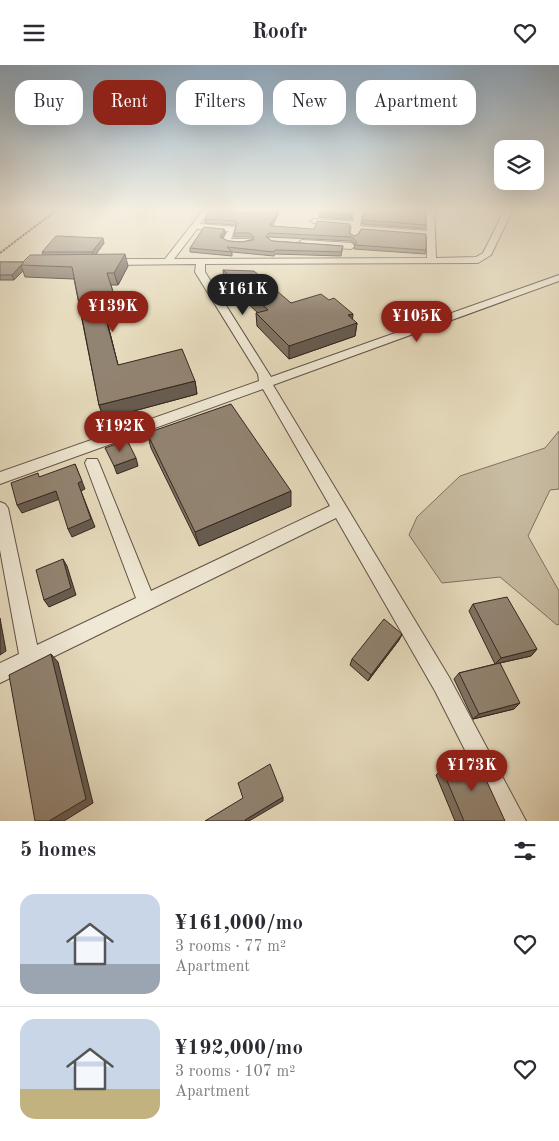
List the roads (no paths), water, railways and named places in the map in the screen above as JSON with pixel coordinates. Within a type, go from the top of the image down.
[{"type":"street","points":[[167,262],[181,244]]},
{"type":"street","points":[[317,244],[351,246],[348,261]]},
{"type":"street","points":[[431,244],[432,261]]},
{"type":"street","points":[[98,262],[471,261],[487,255],[492,244]]},
{"type":"street","points":[[201,262],[200,272],[264,374],[266,384],[442,684],[514,821]]},
{"type":"street","points":[[0,478],[559,279]]},
{"type":"street","points":[[92,463],[147,602]]},
{"type":"street","points":[[0,508],[30,659]]},
{"type":"street","points":[[0,673],[339,509]]}]
